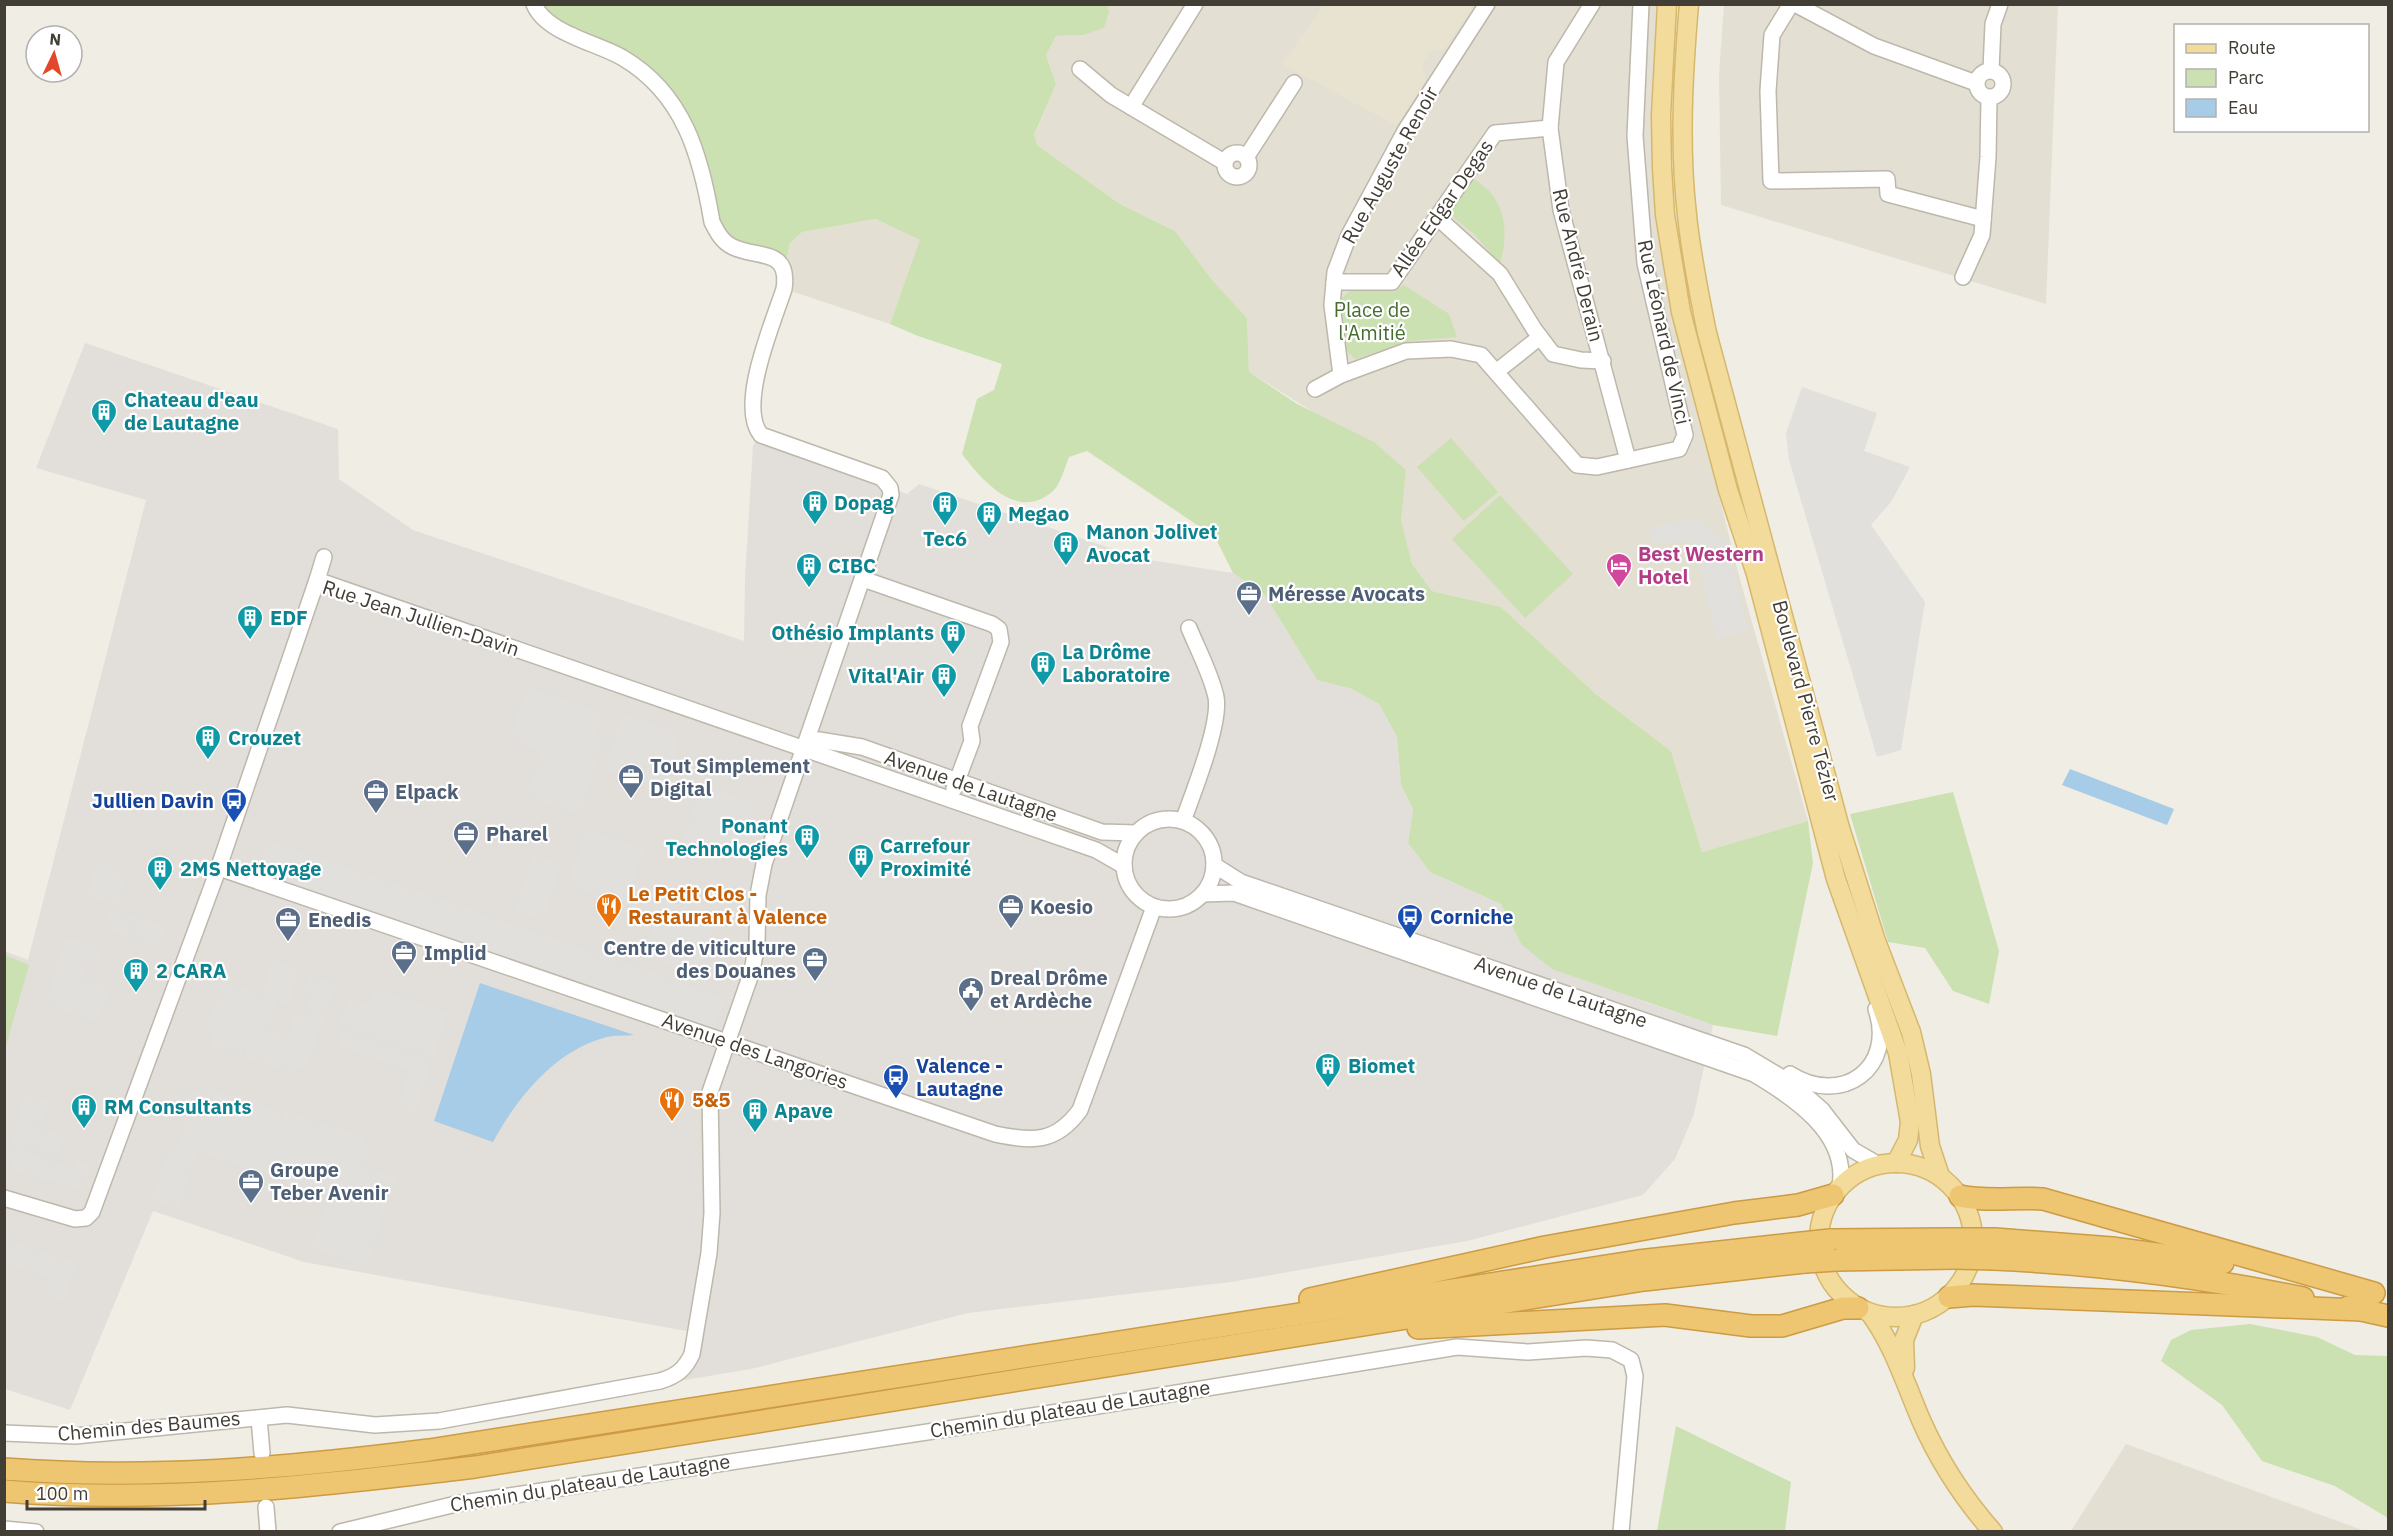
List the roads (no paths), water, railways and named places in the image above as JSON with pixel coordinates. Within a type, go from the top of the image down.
[{"type":"highway","points":[[1073,1350],[1545,1247],[1734,1213],[1798,1205],[1836,1191]]},
{"type":"highway","points":[[1960,1196],[1983,1200],[2017,1197],[2043,1199],[2381,1295]]},
{"type":"highway","points":[[4,1469],[153,1474],[308,1466],[502,1440],[1638,1261],[1834,1250],[2112,1248],[2180,1256],[2381,1295]]},
{"type":"highway","points":[[1995,1249],[2057,1262],[2176,1275],[2388,1316]]},
{"type":"highway","points":[[4,1491],[181,1495],[368,1480],[717,1430],[1256,1340],[1644,1280],[1803,1252]]},
{"type":"highway","points":[[1949,1297],[1973,1295],[2362,1310]]},
{"type":"highway","points":[[1256,1340],[1494,1323],[1665,1315],[1764,1326],[1822,1308],[1859,1308]]},
{"type":"main road","name":"Boulevard Pierre Tézier","points":[[1667,4],[1661,115],[1662,168],[1665,215],[1681,312],[1731,497],[1756,574],[1836,879],[1859,949],[1884,1008],[1904,1078],[1910,1132],[1906,1147],[1887,1164]]},
{"type":"main road","name":"Boulevard Pierre Tézier","points":[[1689,4],[1683,114],[1684,176],[1686,213],[1701,300],[1738,455],[1840,828],[1876,941],[1911,1032],[1921,1074],[1930,1146],[1940,1176]]},
{"type":"main road","points":[[1859,1308],[1892,1317],[1914,1315],[1927,1311],[1949,1297],[1964,1278],[1973,1249],[1970,1218],[1960,1196],[1940,1176],[1915,1165],[1887,1164],[1859,1172],[1836,1191],[1820,1222],[1819,1252],[1827,1276],[1859,1308],[1882,1329],[1905,1376],[1933,1445],[1950,1475],[1993,1532]]},
{"type":"main road","points":[[1905,1376],[1905,1340],[1914,1315]]},
{"type":"street","points":[[259,1418],[288,1415],[375,1425],[428,1422],[614,1391],[674,1377],[687,1366],[692,1354],[701,1302],[712,1213],[710,1092],[752,971],[757,943],[758,895],[764,864],[891,495],[882,478],[761,435],[754,427],[753,392],[784,289],[786,275],[781,263],[768,255],[734,248],[717,233],[712,222],[695,144],[685,122],[658,84],[623,58],[589,41],[563,32],[547,22],[534,4]]},
{"type":"street","points":[[1131,107],[1195,4]]},
{"type":"street","name":"Rue Auguste Renoir","points":[[1341,375],[1332,305],[1334,282],[1348,236],[1405,131],[1487,4]]},
{"type":"street","name":"Rue André Derain","points":[[1592,4],[1556,62],[1550,128],[1561,210],[1589,322],[1603,361],[1629,460]]},
{"type":"street","name":"Rue Léonard de Vinci","points":[[1315,389],[1341,375],[1406,351],[1451,349],[1481,355],[1577,465],[1597,467],[1679,449],[1685,435],[1645,263],[1635,136],[1641,4]]},
{"type":"street","points":[[1983,219],[1888,194],[1887,179],[1771,181],[1768,91],[1772,35],[1793,4],[1874,46],[1976,83],[1980,93],[1989,98]]},
{"type":"street","points":[[1991,70],[1994,24],[2000,4]]},
{"type":"street","points":[[1080,69],[1131,107],[1224,162],[1230,154],[1240,152],[1247,156],[1294,83]]},
{"type":"street","points":[[1976,83],[1981,73],[1991,70],[2001,75],[2004,85],[1999,94],[1989,98]]},
{"type":"street","points":[[1963,277],[1982,235],[1989,98]]},
{"type":"street","name":"Allée Edgar Degas","points":[[1334,282],[1392,282],[1495,133],[1550,128]]},
{"type":"street","points":[[1437,217],[1500,274],[1553,354],[1581,360],[1603,361]]},
{"type":"street","points":[[1496,372],[1540,337]]},
{"type":"street","points":[[317,580],[324,557]]},
{"type":"street","points":[[863,579],[992,624],[999,629],[1001,642],[970,726],[972,741],[950,799]]},
{"type":"street","name":"Rue Jean Jullien-Davin","points":[[4,1198],[75,1219],[86,1218],[92,1212],[219,868],[317,580],[805,746]]},
{"type":"street","points":[[1183,821],[1212,732],[1216,708],[1211,682],[1189,628]]},
{"type":"street","name":"Avenue de Lautagne","points":[[805,746],[819,740],[862,747],[1102,831],[1136,833]]},
{"type":"street","name":"Avenue de Lautagne","points":[[805,746],[1096,849],[1124,866]]},
{"type":"street","points":[[1162,819],[1183,821],[1206,838],[1214,856],[1213,876],[1203,894],[1180,908],[1154,907],[1136,895],[1125,877],[1127,849],[1136,833],[1153,822],[1162,819]]},
{"type":"street","name":"Avenue de Lautagne","points":[[1214,866],[1241,882],[1744,1055],[1791,1083],[1822,1110],[1853,1150],[1887,1164]]},
{"type":"street","name":"Avenue des Langories","points":[[219,868],[995,1134],[1021,1140],[1046,1138],[1068,1127],[1089,1091],[1154,907]]},
{"type":"street","name":"Avenue de Lautagne","points":[[1203,894],[1234,893],[1754,1074],[1808,1110],[1837,1154],[1842,1173],[1836,1191]]},
{"type":"street","points":[[1744,1055],[1756,1056],[1771,1062],[1813,1086],[1830,1088],[1846,1085],[1860,1075],[1872,1063],[1879,1049],[1881,1034],[1859,949]]},
{"type":"street","name":"Chemin du plateau de Lautagne","points":[[340,1532],[467,1502],[1090,1407],[1458,1347],[1528,1352],[1586,1348],[1612,1350],[1631,1360],[1635,1376],[1621,1532]]},
{"type":"street","name":"Chemin des Baumes","points":[[4,1433],[75,1436],[259,1418],[262,1453]]},
{"type":"street","points":[[266,1507],[268,1532]]},
{"type":"street","points":[[4,1528],[36,1532]]},
{"type":"water","points":[[2070,769],[2174,809],[2167,825],[2062,785]]},
{"type":"water","points":[[480,983],[634,1035],[610,1036],[588,1043],[554,1064],[526,1093],[493,1142],[434,1121]]},
{"type":"place","name":"Chateau d'eau de Lautagne","points":[[104,435]]},
{"type":"place","name":"Dopag","points":[[815,526]]},
{"type":"place","name":"Tec6","points":[[945,527]]},
{"type":"place","name":"Megao","points":[[989,537]]},
{"type":"place","name":"Manon Jolivet Avocat","points":[[1066,567]]},
{"type":"place","name":"CIBC","points":[[809,589]]},
{"type":"place","name":"Best Western Hotel","points":[[1619,589]]},
{"type":"place","name":"Méresse Avocats","points":[[1249,617]]},
{"type":"place","name":"EDF","points":[[250,641]]},
{"type":"place","name":"Othésio Implants","points":[[953,656]]},
{"type":"place","name":"La Drôme Laboratoire","points":[[1043,687]]},
{"type":"place","name":"Vital'Air","points":[[944,699]]},
{"type":"place","name":"Crouzet","points":[[208,761]]},
{"type":"place","name":"Tout Simplement Digital","points":[[631,800]]},
{"type":"place","name":"Elpack","points":[[376,815]]},
{"type":"place","name":"Jullien Davin","points":[[234,824]]},
{"type":"place","name":"Pharel","points":[[466,857]]},
{"type":"place","name":"Ponant Technologies","points":[[807,860]]},
{"type":"place","name":"Carrefour Proximité","points":[[861,880]]},
{"type":"place","name":"2MS Nettoyage","points":[[160,892]]},
{"type":"place","name":"Le Petit Clos - Restaurant à Valence","points":[[609,929]]},
{"type":"place","name":"Koesio","points":[[1011,930]]},
{"type":"place","name":"Corniche","points":[[1410,940]]},
{"type":"place","name":"Enedis","points":[[288,943]]},
{"type":"place","name":"Implid","points":[[404,976]]},
{"type":"place","name":"Centre de viticulture des Douanes","points":[[815,983]]},
{"type":"place","name":"2 CARA","points":[[136,994]]},
{"type":"place","name":"Dreal Drôme et Ardèche","points":[[971,1013]]},
{"type":"place","name":"Biomet","points":[[1328,1089]]},
{"type":"place","name":"Valence - Lautagne","points":[[896,1100]]},
{"type":"place","name":"5&5","points":[[672,1123]]},
{"type":"place","name":"RM Consultants","points":[[84,1130]]},
{"type":"place","name":"Apave","points":[[755,1134]]},
{"type":"place","name":"Groupe Teber Avenir","points":[[251,1205]]},
{"type":"park label","name":"Place de l'Amitié","points":[[1372,322]]}]
